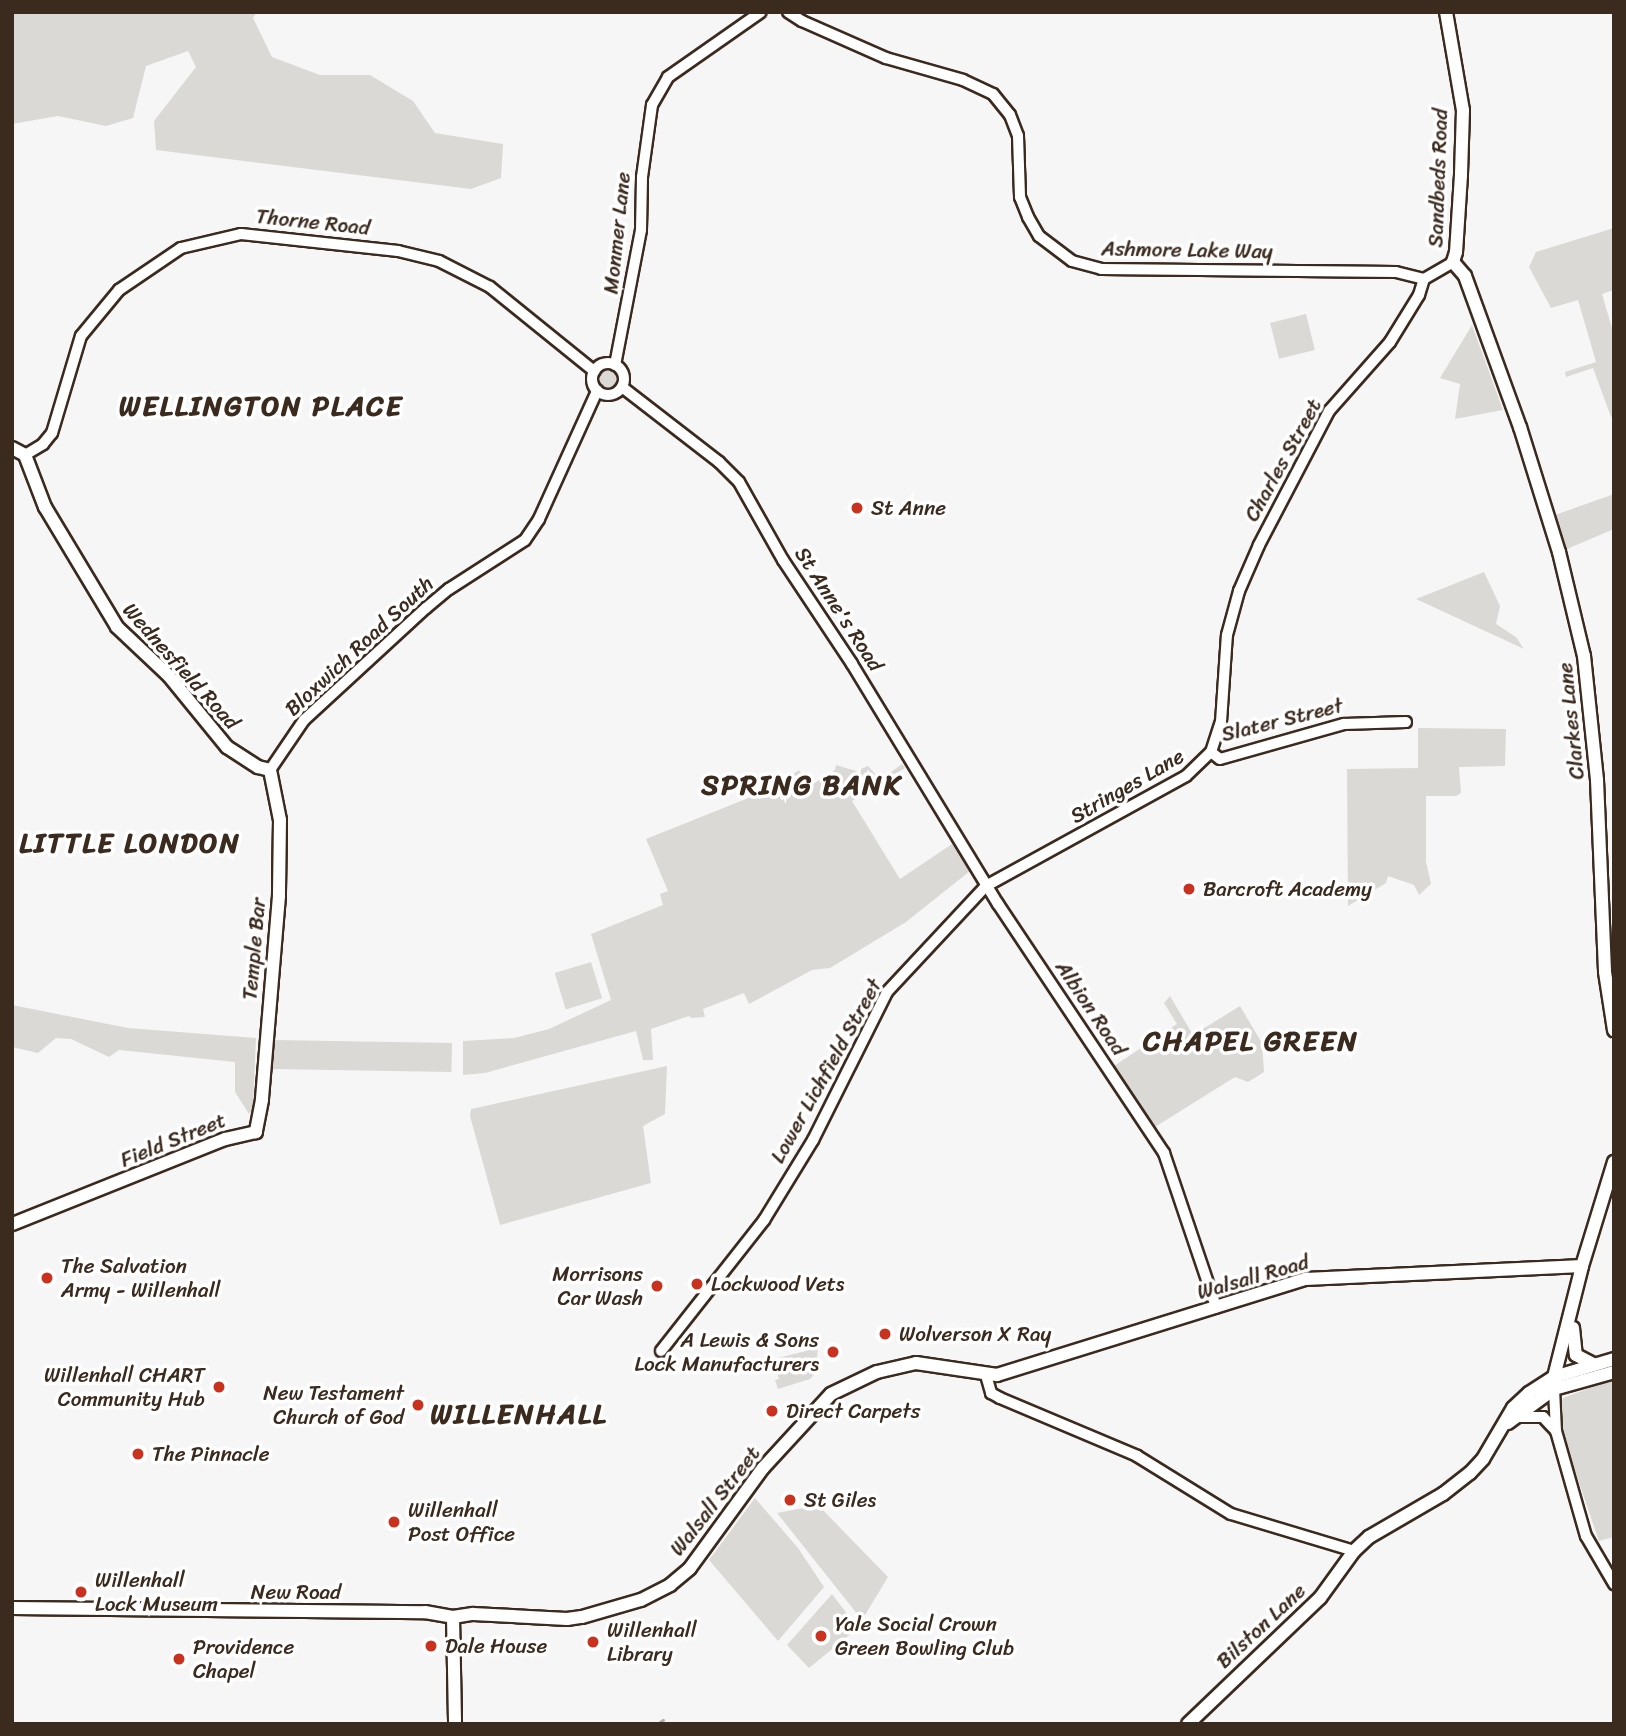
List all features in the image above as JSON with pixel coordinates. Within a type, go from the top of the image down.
[{"type":"main road","name":"Sandbeds Road","points":[[1446,12],[1462,110],[1461,174],[1453,262]]},
{"type":"main road","name":"Clarkes Lane","points":[[1453,262],[1465,276],[1520,426],[1559,552],[1584,656],[1597,780],[1605,972],[1614,1030]]},
{"type":"main road","points":[[12,449],[25,456]]},
{"type":"main road","name":"Wednesfield Road","points":[[25,456],[45,508],[117,627],[169,676],[227,747],[258,767],[270,770]]},
{"type":"main road","name":"Temple Bar","points":[[257,1132],[279,881],[279,807],[270,770]]},
{"type":"main road","name":"Field Street","points":[[12,1224],[225,1139],[257,1132]]},
{"type":"main road","points":[[1554,1383],[1582,1266],[1614,1162]]},
{"type":"main road","name":"Walsall Road","points":[[986,1375],[1013,1371],[1295,1282],[1323,1277],[1582,1266]]},
{"type":"main road","points":[[1573,1311],[1576,1355],[1594,1364]]},
{"type":"main road","points":[[1502,1428],[1520,1401],[1594,1364],[1614,1359]]},
{"type":"main road","name":"Walsall Street","points":[[453,1617],[473,1614],[567,1619],[597,1615],[641,1601],[670,1585],[690,1568],[763,1468],[836,1389],[877,1371],[916,1363],[986,1375]]},
{"type":"main road","points":[[1502,1428],[1554,1383],[1614,1372]]},
{"type":"main road","name":"Bilston Lane","points":[[1188,1724],[1320,1598],[1354,1550],[1380,1529],[1456,1486],[1483,1459],[1502,1428]]},
{"type":"main road","name":"New Road","points":[[12,1608],[425,1612],[453,1617]]},
{"type":"main road","points":[[453,1617],[455,1724]]},
{"type":"street","name":"Monmer Lane","points":[[615,365],[641,230],[645,144],[652,105],[668,77],[761,12]]},
{"type":"street","name":"Ashmore Lake Way","points":[[788,12],[802,21],[886,58],[963,80],[993,94],[1010,115],[1018,136],[1020,197],[1028,217],[1039,236],[1072,261],[1101,269],[1396,272],[1424,279]]},
{"type":"street","name":"Thorne Road","points":[[25,456],[43,444],[52,433],[81,336],[119,290],[181,248],[242,234],[398,251],[439,261],[490,287],[594,371]]},
{"type":"street","points":[[1424,279],[1453,262]]},
{"type":"street","name":"Charles Street","points":[[1239,591],[1319,427],[1390,342],[1419,295],[1424,279]]},
{"type":"street","points":[[601,365],[615,365],[623,375],[622,387],[612,395],[597,391],[592,382],[594,371],[601,365]]},
{"type":"street","name":"St Anne's Road","points":[[622,387],[719,462],[739,482],[986,886]]},
{"type":"street","name":"Bloxwich Road South","points":[[270,770],[304,720],[426,608],[449,589],[526,540],[540,519],[597,391]]},
{"type":"street","name":"Stringes Lane","points":[[986,886],[1186,776],[1211,752],[1221,722],[1227,635],[1239,591]]},
{"type":"street","name":"Slater Street","points":[[1211,752],[1220,759],[1344,724],[1406,722]]},
{"type":"street","name":"Albion Road","points":[[986,886],[1164,1153],[1216,1307]]},
{"type":"street","name":"Lower Lichfield Street","points":[[661,1351],[764,1220],[813,1140],[887,992],[986,886]]},
{"type":"street","points":[[986,1375],[991,1392],[1000,1398],[1137,1456],[1231,1514],[1354,1550]]},
{"type":"street","points":[[1554,1383],[1556,1431],[1586,1536],[1614,1584]]},
{"type":"street","points":[[1514,1418],[1538,1415],[1548,1420],[1556,1431]]},
{"type":"shaded area","points":[[12,12],[257,12],[253,18],[272,57],[320,75],[370,75],[413,101],[435,133],[503,144],[501,178],[471,189],[156,150],[154,121],[196,67],[188,51],[146,66],[133,118],[106,126],[58,116],[12,124]]},
{"type":"shaded area","points":[[1614,228],[1614,290],[1602,294],[1614,335],[1614,416],[1611,417],[1593,368],[1566,377],[1565,372],[1596,362],[1578,300],[1551,308],[1529,267],[1536,252]]},
{"type":"shaded area","points":[[1306,314],[1315,350],[1279,359],[1270,323]]},
{"type":"shaded area","points":[[1472,325],[1503,410],[1455,419],[1460,384],[1440,378]]},
{"type":"shaded area","points":[[607,368],[614,371],[617,378],[614,385],[607,388],[600,385],[597,378],[600,371]]},
{"type":"shaded area","points":[[1614,494],[1614,529],[1567,549],[1555,515]]},
{"type":"shaded area","points":[[1484,572],[1500,606],[1496,624],[1516,637],[1524,649],[1416,599]]},
{"type":"shaded area","points":[[1418,728],[1506,729],[1505,766],[1459,767],[1461,793],[1456,796],[1426,796],[1426,862],[1431,884],[1419,895],[1414,885],[1388,876],[1386,883],[1348,906],[1347,769],[1418,768]]},
{"type":"shaded area","points":[[902,764],[905,768],[852,801],[900,879],[952,844],[970,871],[906,922],[830,968],[812,970],[749,1004],[744,993],[703,1009],[705,1017],[689,1016],[651,1029],[653,1060],[643,1060],[636,1031],[485,1073],[463,1075],[463,1041],[514,1038],[549,1029],[611,1000],[591,934],[663,905],[660,894],[668,891],[646,839],[771,789],[799,770],[810,786],[835,770],[836,765],[856,771],[868,766],[878,777],[887,775]]},
{"type":"shaded area","points":[[591,962],[602,998],[566,1009],[555,973]]},
{"type":"shaded area","points":[[1170,996],[1193,1035],[1240,1006],[1262,1043],[1264,1072],[1248,1082],[1235,1077],[1155,1127],[1114,1066],[1177,1024],[1164,1003]]},
{"type":"shaded area","points":[[12,1005],[128,1028],[256,1038],[253,1108],[249,1114],[235,1092],[235,1062],[119,1050],[109,1057],[71,1039],[56,1038],[38,1053],[12,1047]]},
{"type":"shaded area","points":[[273,1040],[452,1043],[451,1072],[272,1069]]},
{"type":"shaded area","points":[[667,1066],[665,1114],[643,1126],[651,1183],[500,1225],[470,1116],[471,1109]]},
{"type":"shaded area","points":[[818,1348],[815,1373],[810,1379],[778,1389],[775,1380],[779,1379],[777,1373],[781,1371],[778,1358]]},
{"type":"shaded area","points":[[1614,1379],[1614,1537],[1599,1541],[1572,1462],[1561,1421],[1561,1404],[1563,1398]]},
{"type":"shaded area","points":[[755,1498],[798,1548],[824,1587],[778,1641],[709,1560]]},
{"type":"shaded area","points":[[820,1507],[888,1577],[862,1620],[777,1513]]},
{"type":"shaded area","name":"Yale Social Crown Green Bowling Club","points":[[832,1594],[858,1628],[809,1668],[787,1645]]},
{"type":"waterway","points":[[657,1724],[663,1720]]},
{"type":"place","name":"St Anne","points":[[857,508]]},
{"type":"place","name":"Barcroft Academy","points":[[1189,889]]},
{"type":"place","name":"The Salvation Army - Willenhall","points":[[47,1278]]},
{"type":"place","name":"Lockwood Vets","points":[[697,1284]]},
{"type":"place","name":"Morrisons Car Wash","points":[[657,1286]]},
{"type":"place","name":"Wolverson X Ray","points":[[885,1334]]},
{"type":"place","name":"A Lewis & Sons Lock Manufacturers","points":[[833,1352]]},
{"type":"place","name":"Willenhall CHART Community Hub","points":[[219,1387]]},
{"type":"place","name":"New Testament Church of God","points":[[418,1405]]},
{"type":"place","name":"Direct Carpets","points":[[772,1411]]},
{"type":"place","name":"The Pinnacle","points":[[138,1454]]},
{"type":"place","name":"St Giles","points":[[790,1500]]},
{"type":"place","name":"Willenhall Post Office","points":[[394,1522]]},
{"type":"place","name":"Willenhall Lock Museum","points":[[81,1592]]},
{"type":"place","name":"Yale Social Crown Green Bowling Club","points":[[821,1636]]},
{"type":"place","name":"Willenhall Library","points":[[593,1642]]},
{"type":"place","name":"Dale House","points":[[431,1646]]},
{"type":"place","name":"Providence Chapel","points":[[179,1659]]},
{"type":"district","name":"WELLINGTON PLACE","points":[[261,406]]},
{"type":"district","name":"SPRING BANK","points":[[802,785]]},
{"type":"district","name":"LITTLE LONDON","points":[[130,843]]},
{"type":"district","name":"CHAPEL GREEN","points":[[1251,1041]]},
{"type":"district","name":"WILLENHALL","points":[[519,1414]]}]
